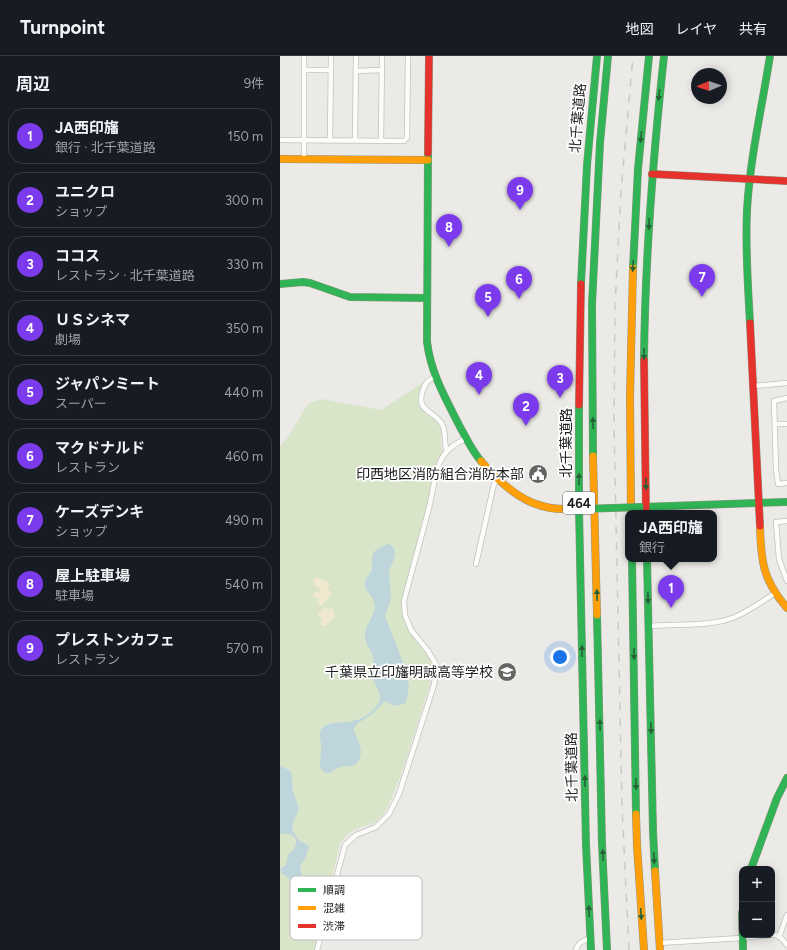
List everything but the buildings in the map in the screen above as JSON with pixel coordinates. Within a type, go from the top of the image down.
[{"type":"main road","points":[[429,56],[428,350],[434,377],[440,392],[480,461],[518,494],[535,504],[554,509],[644,509],[787,502]]},
{"type":"main road","name":"北千葉道路","points":[[591,950],[586,845],[580,316],[587,165],[597,56]]},
{"type":"main road","name":"北千葉道路","points":[[607,950],[602,836],[592,415],[592,304],[600,143],[608,56]]},
{"type":"main road","points":[[631,510],[629,408],[631,294],[638,172],[649,56]]},
{"type":"main road","points":[[644,509],[644,359],[652,174],[664,56]]},
{"type":"main road","points":[[770,56],[750,179],[746,232],[762,563],[765,573],[775,593],[787,608]]},
{"type":"main road","points":[[280,159],[428,160]]},
{"type":"main road","points":[[652,174],[787,182]]},
{"type":"main road","points":[[280,284],[310,282],[350,297],[427,298]]},
{"type":"main road","points":[[632,562],[637,845],[644,950]]},
{"type":"main road","points":[[647,562],[653,831],[659,946]]},
{"type":"main road","points":[[752,866],[777,798],[787,778]]},
{"type":"main road","points":[[742,938],[743,950]]},
{"type":"street","points":[[304,56],[304,159]]},
{"type":"street","points":[[330,140],[331,56]]},
{"type":"street","points":[[356,56],[356,141]]},
{"type":"street","points":[[382,56],[382,141]]},
{"type":"street","points":[[280,140],[404,141],[407,138],[408,56]]},
{"type":"street","points":[[305,70],[331,70]]},
{"type":"street","points":[[356,71],[382,70]]},
{"type":"street","points":[[434,377],[426,382],[421,396],[421,403],[422,406],[442,424],[446,434],[444,445],[447,451]]},
{"type":"street","points":[[753,386],[787,383]]},
{"type":"street","points":[[787,398],[774,401],[776,469],[778,484],[787,483]]},
{"type":"street","points":[[774,424],[787,424]]},
{"type":"street","points":[[337,876],[345,845],[356,835],[376,826],[389,814],[399,794],[434,685],[437,666],[428,651],[411,630],[405,615],[404,601],[441,460],[447,451],[466,438]]},
{"type":"street","points":[[476,564],[494,484],[499,478]]},
{"type":"street","points":[[787,521],[776,522],[779,560],[787,581]]},
{"type":"street","points":[[648,626],[711,623],[722,621],[748,611],[775,593]]},
{"type":"street","points":[[779,937],[787,915]]},
{"type":"street","points":[[775,934],[782,938],[787,945]]},
{"type":"street","points":[[576,950],[578,944],[583,940],[590,938]]},
{"type":"street","points":[[659,946],[742,938]]},
{"type":"street","points":[[317,950],[320,940]]},
{"type":"green space","points":[[422,383],[418,402],[419,407],[435,420],[441,430],[441,445],[443,451],[435,472],[405,591],[402,611],[409,631],[433,663],[433,671],[402,772],[387,809],[376,822],[354,830],[346,836],[340,844],[332,876],[290,876],[290,940],[316,940],[314,950],[280,950],[280,446],[288,437],[308,404],[321,399],[381,410]]},
{"type":"sand","points":[[314,578],[329,582],[328,589],[332,593],[321,606],[318,604],[319,599],[313,596],[315,592],[322,590],[314,585]]},
{"type":"sand","points":[[325,607],[333,609],[335,616],[334,619],[324,626],[321,624],[322,619],[319,617],[318,613]]},
{"type":"water","points":[[389,544],[395,551],[395,556],[389,572],[391,599],[385,616],[404,665],[409,686],[406,703],[391,705],[386,701],[372,714],[358,723],[354,728],[354,731],[361,753],[358,761],[355,765],[340,767],[329,773],[325,773],[322,771],[320,764],[321,729],[328,724],[349,722],[360,719],[373,710],[380,700],[380,693],[372,676],[372,654],[365,638],[365,631],[375,610],[375,606],[373,599],[365,587],[365,583],[372,570],[372,556],[375,551],[380,547]]},
{"type":"water","points":[[280,766],[289,770],[292,774],[293,791],[298,806],[292,828],[293,832],[298,839],[309,847],[305,859],[300,865],[302,875],[290,876],[290,881],[288,877],[282,874],[280,869],[286,865],[288,855],[295,847],[296,839],[290,834],[280,834]]},
{"type":"railway","points":[[629,950],[622,806],[614,424],[615,305],[621,192],[633,56]]},
{"type":"traffic: fast","points":[[581,284],[587,165],[597,56]]},
{"type":"traffic: fast","points":[[593,456],[592,304],[600,143],[608,56]]},
{"type":"traffic: fast","points":[[633,268],[638,169],[649,56]]},
{"type":"traffic: fast","points":[[644,360],[650,208],[664,56]]},
{"type":"traffic: fast","points":[[750,323],[746,224],[747,210],[753,152],[770,56]]},
{"type":"traffic: fast","points":[[428,153],[427,342],[429,354],[444,396],[470,445],[481,461]]},
{"type":"traffic: fast","points":[[280,284],[303,282],[310,283],[350,297],[427,298]]},
{"type":"traffic: fast","points":[[579,405],[579,509],[586,845],[591,950]]},
{"type":"traffic: fast","points":[[641,507],[787,502]]},
{"type":"traffic: fast","points":[[583,509],[640,507]]},
{"type":"traffic: fast","points":[[632,562],[636,814]]},
{"type":"traffic: fast","points":[[647,562],[655,871]]},
{"type":"traffic: fast","points":[[597,615],[602,844],[607,950]]},
{"type":"traffic: fast","points":[[752,866],[777,798],[787,778]]},
{"type":"traffic: fast","points":[[743,938],[743,950]]},
{"type":"traffic: slow","points":[[280,159],[428,160]]},
{"type":"traffic: slow","points":[[631,510],[630,397],[633,268]]},
{"type":"traffic: slow","points":[[593,456],[597,615]]},
{"type":"traffic: slow","points":[[481,461],[502,483],[528,500],[551,508],[583,509]]},
{"type":"traffic: slow","points":[[760,526],[761,550],[765,570],[773,588],[787,608]]},
{"type":"traffic: slow","points":[[636,814],[644,950]]},
{"type":"traffic: slow","points":[[655,871],[660,950]]},
{"type":"traffic: jam","points":[[428,153],[429,56]]},
{"type":"traffic: jam","points":[[652,174],[787,181]]},
{"type":"traffic: jam","points":[[579,405],[581,284]]},
{"type":"traffic: jam","points":[[750,323],[760,526]]},
{"type":"traffic: jam","points":[[644,360],[646,510]]},
{"type":"place","name":"プレストンカフェ","points":[[520,210]]},
{"type":"place","name":"屋上駐車場","points":[[449,247]]},
{"type":"place","name":"ケーズデンキ","points":[[702,297]]},
{"type":"place","name":"マクドナルド","points":[[519,299]]},
{"type":"place","name":"ジャパンミート","points":[[488,317]]},
{"type":"place","name":"ＵＳシネマ","points":[[479,395]]},
{"type":"place","name":"ココス","points":[[560,398]]},
{"type":"place","name":"ユニクロ","points":[[526,426]]},
{"type":"place","name":"印西地区消防組合消防本部","points":[[538,474]]},
{"type":"place","name":"JA西印旛","points":[[671,608]]},
{"type":"place","name":"千葉県立印旛明誠高等学校","points":[[507,672]]}]
